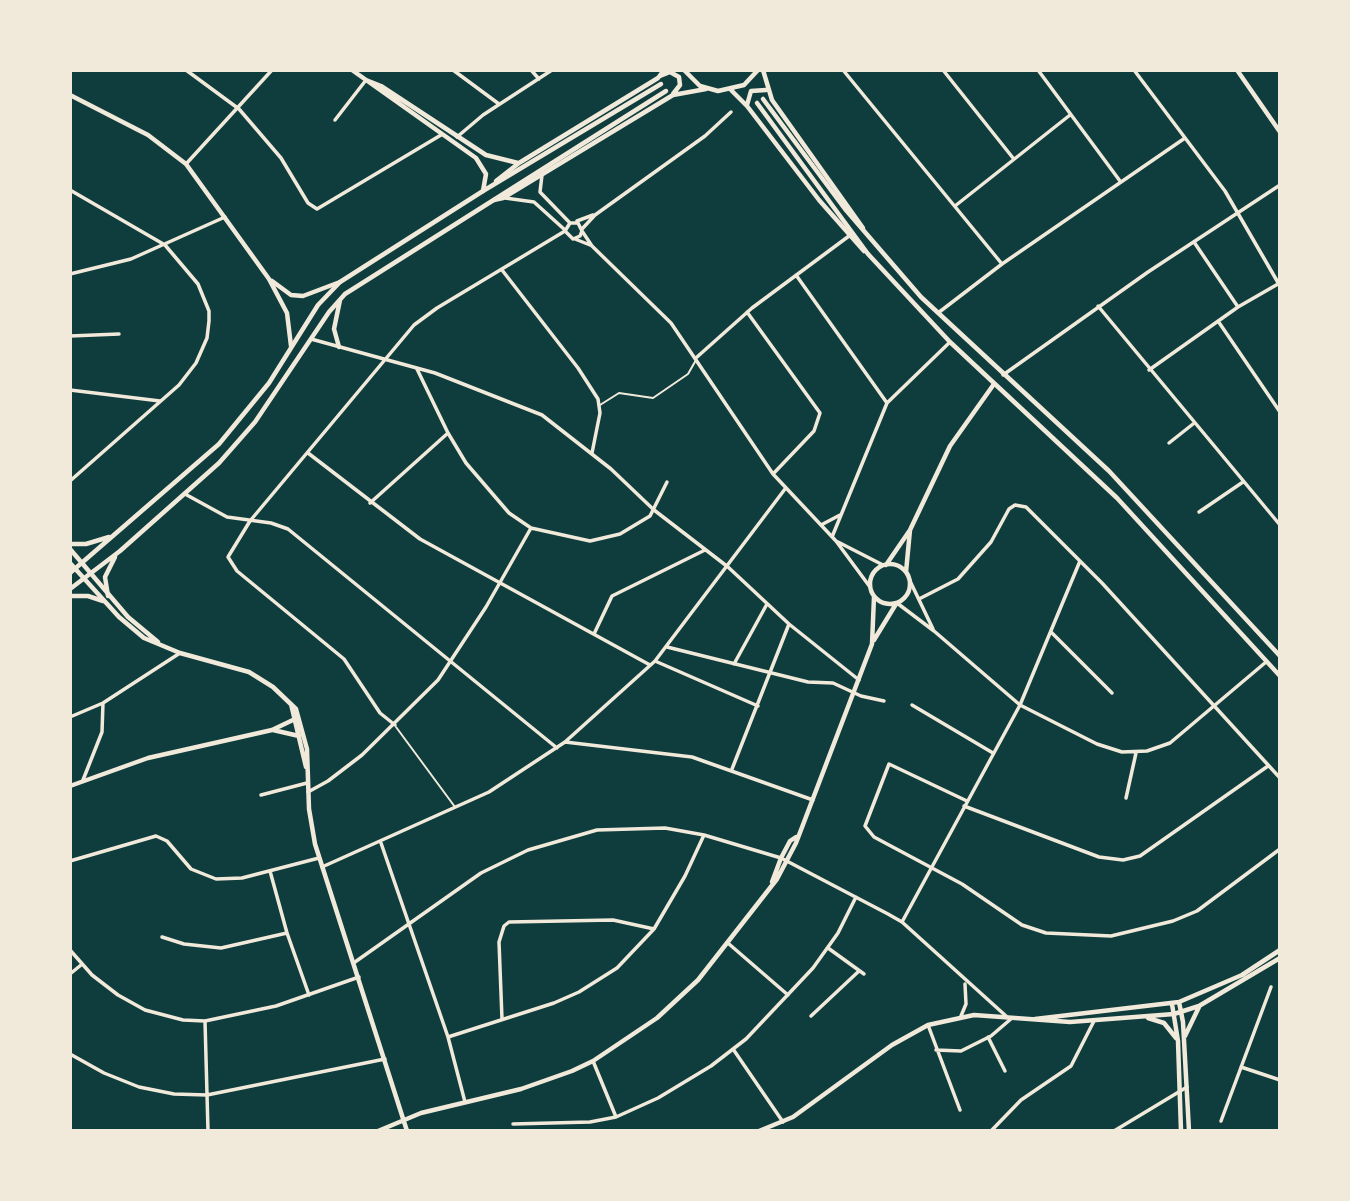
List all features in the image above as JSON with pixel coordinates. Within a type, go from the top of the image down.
[{"type":"street","points":[[186,70],[239,109],[281,158],[308,203],[317,209],[441,135]]},
{"type":"street","points":[[186,164],[272,70]]},
{"type":"street","points":[[352,70],[483,166],[486,178],[483,191]]},
{"type":"street","points":[[453,70],[499,104]]},
{"type":"street","points":[[531,70],[539,79]]},
{"type":"street","points":[[457,137],[499,104],[552,70]]},
{"type":"street","points":[[658,78],[664,70]]},
{"type":"street","points":[[684,70],[695,83],[706,89]]},
{"type":"street","points":[[673,94],[706,89],[731,90],[744,85],[761,70],[767,90],[872,240]]},
{"type":"street","points":[[843,70],[1002,264]]},
{"type":"street","points":[[943,70],[1013,158]]},
{"type":"street","points":[[1038,70],[1120,181]]},
{"type":"street","points":[[1134,70],[1225,191],[1279,285],[1238,307],[1149,370]]},
{"type":"street","points":[[1237,70],[1280,132]]},
{"type":"street","points":[[490,201],[503,198],[673,94],[680,85],[679,77],[670,72],[658,78],[519,163],[491,186]]},
{"type":"street","points":[[335,120],[366,80]]},
{"type":"street","points":[[366,80],[381,86],[457,137],[494,158],[519,163]]},
{"type":"street","points":[[269,279],[291,295],[303,296],[340,282],[491,186],[661,84]]},
{"type":"street","points":[[731,90],[747,106],[849,236],[950,342],[1117,498],[1280,676]]},
{"type":"street","points":[[747,106],[751,91],[767,90]]},
{"type":"street","points":[[70,589],[120,551],[185,494],[244,436],[340,298],[666,91]]},
{"type":"street","points":[[70,95],[148,135],[186,164],[269,279],[287,313],[291,347]]},
{"type":"street","points":[[763,99],[824,183],[938,313],[1123,485],[1279,652]]},
{"type":"street","points":[[757,103],[867,254]]},
{"type":"street","points":[[575,239],[595,215],[677,158],[731,112]]},
{"type":"street","points":[[954,206],[1070,116]]},
{"type":"street","points":[[938,313],[1002,264],[1185,138]]},
{"type":"street","points":[[544,172],[539,183],[540,192],[582,230],[592,246],[661,312],[697,357],[728,410],[773,474],[834,539],[870,587],[874,597],[872,644]]},
{"type":"street","points":[[1003,375],[1098,306],[1280,184]]},
{"type":"street","points":[[70,190],[165,245],[198,284],[209,311],[207,338],[196,363],[180,385],[70,481]]},
{"type":"street","points":[[503,198],[534,202],[565,230],[568,237]]},
{"type":"street","points":[[395,725],[380,713],[335,649],[230,563],[233,546],[382,361],[426,314],[502,270],[565,230],[573,222],[595,215]]},
{"type":"street","points":[[70,274],[131,259],[225,217]]},
{"type":"street","points":[[697,357],[747,312],[849,236]]},
{"type":"street","points":[[551,239],[568,237],[592,246]]},
{"type":"street","points":[[1194,241],[1238,307]]},
{"type":"street","points":[[502,270],[583,375],[600,406],[592,453]]},
{"type":"street","points":[[796,275],[887,403]]},
{"type":"street","points":[[72,571],[219,444],[253,404],[318,305],[340,282]]},
{"type":"street","points":[[339,347],[334,329],[340,298]]},
{"type":"street","points":[[1098,306],[1193,424],[1280,525]]},
{"type":"street","points":[[747,312],[820,413],[814,431],[773,474]]},
{"type":"street","points":[[1218,321],[1280,412]]},
{"type":"street","points":[[70,336],[119,334]]},
{"type":"street","points":[[311,339],[417,369],[542,415],[592,453],[654,510],[728,567],[789,624],[859,680]]},
{"type":"street","points":[[834,539],[887,403],[950,342]]},
{"type":"street","points":[[417,369],[448,433],[484,486],[509,513],[531,528],[578,540],[606,539],[646,521],[667,482]]},
{"type":"street","points":[[870,587],[876,570],[885,565],[911,530],[950,446],[994,384]]},
{"type":"street","points":[[70,390],[160,401]]},
{"type":"street","points":[[1169,443],[1193,424]]},
{"type":"street","points":[[370,503],[448,433]]},
{"type":"street","points":[[308,453],[420,539],[650,665]]},
{"type":"street","points":[[1199,512],[1243,482]]},
{"type":"street","points":[[322,867],[381,843],[519,775],[565,742],[655,661],[785,489]]},
{"type":"street","points":[[185,494],[219,514],[250,522],[271,523],[288,529],[557,748]]},
{"type":"street","points":[[919,599],[958,579],[984,551],[1006,513],[1015,505],[1026,507],[1080,561],[1280,778]]},
{"type":"street","points":[[821,525],[842,513]]},
{"type":"street","points":[[308,792],[337,775],[395,725],[452,661],[531,528]]},
{"type":"street","points":[[911,530],[906,572],[934,631]]},
{"type":"street","points":[[70,544],[86,544],[113,536]]},
{"type":"street","points":[[834,539],[885,565],[894,565],[906,572]]},
{"type":"street","points":[[70,549],[108,596],[138,626],[164,646]]},
{"type":"street","points":[[594,634],[612,596],[705,550]]},
{"type":"street","points":[[108,596],[106,571],[120,551]]},
{"type":"street","points":[[902,922],[1020,705],[1080,561]]},
{"type":"street","points":[[70,564],[72,571],[139,634],[180,653],[249,672],[274,687],[300,717],[304,733],[311,827],[318,858],[355,962],[407,1131]]},
{"type":"street","points":[[378,1131],[404,1120],[540,1083],[593,1061],[680,998],[729,944],[787,861],[855,694],[872,644],[897,603],[909,590],[910,582]]},
{"type":"street","points":[[70,596],[88,596],[103,601]]},
{"type":"street","points":[[874,597],[884,604],[897,603],[1020,705],[1111,750],[1136,753],[1170,743],[1215,708],[1266,662]]},
{"type":"street","points":[[734,664],[767,604]]},
{"type":"street","points":[[732,769],[789,624]]},
{"type":"street","points":[[1051,632],[1112,693]]},
{"type":"street","points":[[667,647],[808,682],[836,684],[855,694],[884,701]]},
{"type":"street","points":[[70,717],[103,703],[180,653]]},
{"type":"street","points":[[655,661],[758,706]]},
{"type":"street","points":[[83,782],[102,732],[103,703]]},
{"type":"street","points":[[291,704],[306,768]]},
{"type":"street","points":[[912,705],[993,752]]},
{"type":"street","points":[[70,786],[167,752],[272,730],[295,719]]},
{"type":"street","points":[[272,730],[299,736]]},
{"type":"street","points":[[565,742],[679,754],[732,769],[813,800]]},
{"type":"street","points":[[1126,797],[1136,753]]},
{"type":"street","points":[[967,801],[897,765],[890,764],[865,821],[866,829],[1035,930],[1099,936],[1145,929],[1195,912],[1280,849]]},
{"type":"street","points":[[964,806],[1099,857],[1130,859],[1268,766]]},
{"type":"street","points":[[261,795],[307,783]]},
{"type":"street","points":[[355,962],[487,869],[557,841],[597,830],[665,828],[704,835],[780,858],[902,922],[965,982],[1009,1018]]},
{"type":"street","points":[[447,1037],[579,992],[617,968],[653,929],[685,876],[704,835]]},
{"type":"street","points":[[70,861],[147,836],[162,837],[187,866],[209,878],[235,879],[318,858]]},
{"type":"street","points":[[772,883],[780,858],[790,841],[796,837]]},
{"type":"street","points":[[381,843],[447,1037],[465,1102]]},
{"type":"street","points":[[270,871],[287,933],[309,995]]},
{"type":"street","points":[[513,1124],[590,1122],[616,1117],[658,1098],[733,1049],[789,995],[828,948],[856,897]]},
{"type":"street","points":[[502,1019],[499,942],[503,926],[509,922],[613,920],[653,929]]},
{"type":"street","points":[[162,937],[184,944],[221,948],[287,933]]},
{"type":"street","points":[[729,944],[789,995]]},
{"type":"street","points":[[828,948],[864,974]]},
{"type":"street","points":[[70,950],[81,965],[104,986],[145,1010],[175,1018],[205,1021],[276,1006],[359,977]]},
{"type":"street","points":[[1034,1020],[1172,1004],[1242,975],[1280,950]]},
{"type":"street","points":[[759,1131],[783,1122],[891,1045],[928,1025],[961,1016],[1094,1021],[1174,1014],[1199,1006],[1280,958]]},
{"type":"street","points":[[70,974],[81,965]]},
{"type":"street","points":[[811,1016],[859,971]]},
{"type":"street","points":[[961,1016],[966,1004],[965,982]]},
{"type":"street","points":[[1221,1121],[1271,987]]},
{"type":"street","points":[[1179,1002],[1189,1131]]},
{"type":"street","points":[[1172,1004],[1178,1041],[1181,1131]]},
{"type":"street","points":[[1184,1041],[1190,1020],[1199,1006]]},
{"type":"street","points":[[1144,1017],[1164,1023],[1178,1041]]},
{"type":"street","points":[[936,1050],[961,1051],[988,1037],[1009,1018]]},
{"type":"street","points":[[205,1021],[208,1131]]},
{"type":"street","points":[[994,1130],[1021,1100],[1071,1066],[1094,1021]]},
{"type":"street","points":[[928,1025],[960,1110]]},
{"type":"street","points":[[988,1037],[1005,1071]]},
{"type":"street","points":[[733,1049],[783,1122]]},
{"type":"street","points":[[70,1054],[104,1073],[139,1087],[174,1094],[206,1095],[384,1059]]},
{"type":"street","points":[[593,1061],[616,1117]]},
{"type":"street","points":[[1241,1067],[1280,1080]]},
{"type":"street","points":[[1114,1131],[1186,1087]]},
{"type":"lane","points":[[600,406],[609,397],[619,393],[653,398],[688,374],[697,357]]},
{"type":"lane","points":[[395,725],[455,807]]}]
